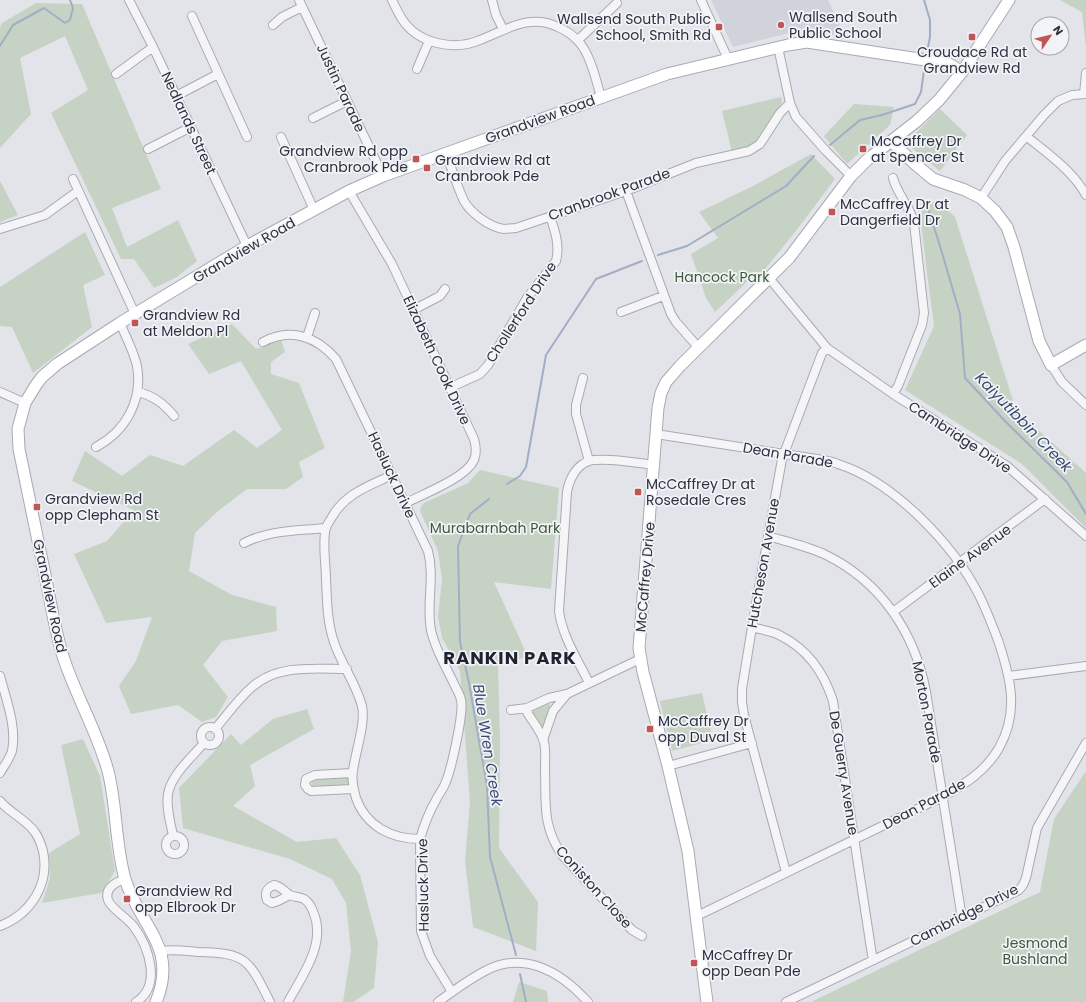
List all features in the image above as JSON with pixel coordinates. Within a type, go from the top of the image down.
[{"type":"street","name":"Nedlands Street","points":[[129,0],[153,47],[247,246]]},
{"type":"street","points":[[392,0],[402,20],[416,34],[429,41],[450,46],[479,41],[503,29],[524,22],[545,22],[567,31],[578,40],[589,61],[601,96]]},
{"type":"street","points":[[492,0],[496,15],[503,29]]},
{"type":"street","points":[[701,0],[728,58]]},
{"type":"street","name":"McCaffrey Drive","points":[[707,1002],[688,851],[668,766],[640,660],[639,648],[656,434],[661,393],[666,382],[698,347],[789,258],[851,176],[868,159],[917,120],[939,100],[962,72],[1009,0]]},
{"type":"street","points":[[273,25],[300,3]]},
{"type":"street","name":"Justin Parade","points":[[300,3],[382,176]]},
{"type":"street","points":[[578,40],[617,3]]},
{"type":"street","points":[[192,16],[247,137]]},
{"type":"street","points":[[417,69],[429,41]]},
{"type":"street","name":"Grandview Road","points":[[156,1002],[162,986],[163,977],[161,951],[125,879],[107,769],[62,653],[18,449],[18,429],[25,403],[36,385],[49,370],[120,323],[247,246],[349,191],[382,176],[446,154],[601,96],[668,74],[728,58],[807,42],[949,64],[962,72]]},
{"type":"street","points":[[116,74],[153,47]]},
{"type":"street","points":[[778,47],[790,103],[796,117],[805,129],[851,176]]},
{"type":"street","points":[[981,198],[1005,161],[1044,115],[1058,101],[1072,95],[1085,94],[1086,72]]},
{"type":"street","points":[[176,96],[218,74]]},
{"type":"street","points":[[313,118],[348,102]]},
{"type":"street","name":"Cranbrook Parade","points":[[446,154],[464,200],[470,209],[497,227],[505,229],[516,228],[626,191],[696,163],[749,151],[760,144],[780,113],[790,103]]},
{"type":"street","points":[[148,148],[191,127]]},
{"type":"street","points":[[1026,136],[1070,174],[1086,195]]},
{"type":"street","points":[[281,137],[314,210]]},
{"type":"street","points":[[891,141],[933,179],[965,190],[981,198],[995,211],[1007,227],[1014,247],[1039,340],[1051,365],[1062,382],[1086,405]]},
{"type":"street","points":[[893,178],[910,211],[914,223],[924,313],[922,325],[898,386],[893,394]]},
{"type":"street","points":[[73,179],[135,314]]},
{"type":"street","points":[[0,230],[45,215],[78,191]]},
{"type":"street","name":"Elizabeth Cook Drive","points":[[349,191],[392,264],[474,439],[476,450],[474,460],[469,467],[456,477],[406,503]]},
{"type":"street","points":[[626,191],[663,296],[673,318],[698,347]]},
{"type":"street","name":"Chollerford Drive","points":[[449,388],[480,374],[488,364],[527,298],[556,260],[558,253],[557,240],[550,216]]},
{"type":"street","points":[[769,278],[827,348]]},
{"type":"street","points":[[413,310],[440,296],[445,289]]},
{"type":"street","points":[[620,312],[663,296]]},
{"type":"street","points":[[307,337],[315,313]]},
{"type":"street","points":[[96,447],[106,442],[124,423],[134,406],[138,392],[137,365],[120,323]]},
{"type":"street","name":"Hasluck Drive","points":[[263,342],[272,337],[284,335],[307,337],[319,343],[336,359],[428,551],[431,573],[430,618],[434,641],[459,696],[461,709],[460,720],[447,778],[423,826],[420,839],[421,931],[430,956],[452,992]]},
{"type":"street","points":[[1051,365],[1086,345]]},
{"type":"street","name":"Cambridge Drive","points":[[827,348],[893,394],[1007,466],[1086,536]]},
{"type":"street","name":"Hutcheson Avenue","points":[[786,872],[744,715],[742,689],[783,453],[822,354],[827,348]]},
{"type":"street","points":[[583,378],[576,405],[576,414],[589,461]]},
{"type":"street","points":[[0,392],[25,403]]},
{"type":"street","points":[[138,392],[156,398],[174,416]]},
{"type":"street","name":"Dean Parade","points":[[656,434],[783,453],[837,463],[882,486],[911,509],[937,534],[960,563],[979,595],[992,623],[1009,676],[1012,699],[1011,715],[999,748],[989,763],[961,787],[696,916]]},
{"type":"street","points":[[589,683],[565,634],[560,621],[559,611],[566,492],[569,481],[575,472],[589,461],[602,460],[654,465]]},
{"type":"street","points":[[392,475],[349,496],[336,510],[325,528],[329,624],[334,643],[356,688],[362,708],[359,739],[352,773],[353,789],[360,809],[371,823],[386,832],[401,837],[420,839]]},
{"type":"street","name":"Elaine Avenue","points":[[893,612],[1045,499]]},
{"type":"street","points":[[244,543],[256,537],[268,534],[325,528]]},
{"type":"street","name":"Morton Parade","points":[[768,536],[825,555],[865,580],[893,612],[908,635],[922,670],[963,917]]},
{"type":"street","name":"De Guerry Avenue","points":[[752,627],[780,635],[797,645],[815,662],[825,679],[833,701],[874,960]]},
{"type":"street","name":"Coniston Close","points":[[511,710],[527,708],[549,698],[567,694],[640,660]]},
{"type":"street","points":[[1009,676],[1086,666]]},
{"type":"street","points":[[215,729],[251,687],[263,678],[276,672],[289,670],[346,669]]},
{"type":"street","points":[[0,676],[13,735],[12,752],[0,773]]},
{"type":"street","name":"Coniston Close","points":[[567,694],[554,711],[544,740],[546,816],[549,831],[554,843],[562,855],[632,930],[642,936]]},
{"type":"street","name":"Coniston Close","points":[[527,708],[529,715],[544,740]]},
{"type":"street","points":[[210,727],[215,729],[218,734],[217,742],[212,745],[204,742],[201,737],[202,732],[210,727]]},
{"type":"street","points":[[173,835],[168,801],[170,788],[175,777],[204,742]]},
{"type":"street","points":[[668,766],[752,743]]},
{"type":"street","name":"Cambridge Drive","points":[[786,1002],[1019,890],[1023,885],[1037,828],[1086,743]]},
{"type":"street","points":[[352,773],[314,775],[306,779],[305,784],[311,791],[353,789]]},
{"type":"street","points":[[0,801],[36,832],[41,843],[44,858],[44,873],[39,890],[29,906],[8,923],[0,926]]},
{"type":"street","points":[[125,879],[116,882],[110,887],[108,896],[111,904],[134,927],[147,951],[151,976],[148,989],[140,1000],[136,1002]]},
{"type":"street","points":[[288,1002],[309,963],[319,931],[317,921],[310,905],[305,900],[290,895]]},
{"type":"street","points":[[161,951],[222,952],[244,960],[252,968],[270,1002]]},
{"type":"street","points":[[438,1002],[485,971],[508,964],[526,964],[545,968],[573,987],[588,1002]]},
{"type":"shaded area","name":"Wallsend South Public School","points":[[711,0],[828,0],[845,37],[801,30],[733,47]]},
{"type":"green space","points":[[1060,0],[1086,0],[1086,47],[1082,12]]},
{"type":"green space","points":[[36,3],[82,4],[161,189],[112,208],[127,247],[178,220],[197,261],[177,277],[154,288],[134,259],[121,259],[51,113],[88,90],[65,36],[20,58],[31,114],[0,148],[0,28],[2,23]]},
{"type":"green space","points":[[781,97],[782,102],[755,145],[732,152],[722,111]]},
{"type":"green space","points":[[854,104],[894,107],[890,125],[847,164],[824,136]]},
{"type":"green space","points":[[940,109],[967,135],[940,171],[906,143]]},
{"type":"green space","name":"Hancock Park","points":[[811,154],[835,179],[758,278],[754,275],[715,312],[706,298],[691,254],[718,238],[699,212],[753,186]]},
{"type":"green space","points":[[0,181],[18,215],[0,222]]},
{"type":"green space","points":[[936,200],[955,217],[1016,410],[1086,473],[1086,528],[1022,464],[905,390],[934,326],[920,213]]},
{"type":"green space","points":[[85,232],[105,275],[83,285],[92,327],[33,373],[12,327],[0,326],[0,287]]},
{"type":"green space","points":[[232,324],[256,349],[281,340],[285,352],[271,362],[271,374],[299,383],[325,448],[299,462],[303,477],[286,489],[247,489],[218,511],[195,533],[189,571],[232,595],[276,607],[277,631],[222,641],[203,665],[228,697],[216,717],[202,722],[178,705],[131,714],[119,686],[136,661],[152,617],[106,623],[74,554],[107,541],[134,510],[72,481],[85,451],[122,476],[150,455],[183,466],[234,430],[257,448],[282,430],[241,361],[209,374],[188,344]]},
{"type":"green space","name":"Murabarnbah Park","points":[[480,470],[559,488],[551,589],[494,582],[528,657],[498,664],[500,739],[499,848],[538,902],[536,951],[473,927],[465,861],[470,802],[460,671],[442,638],[438,617],[442,580],[438,551],[420,511],[421,506],[424,503],[468,483]]},
{"type":"green space","points":[[702,693],[713,740],[672,751],[660,701]]},
{"type":"green space","points":[[549,703],[550,705],[544,726],[542,728],[532,712],[534,709]]},
{"type":"green space","points":[[307,709],[314,729],[250,765],[255,786],[233,806],[297,842],[336,838],[360,875],[378,942],[374,988],[353,1002],[343,1002],[351,951],[346,903],[332,879],[290,859],[183,828],[179,788],[231,734],[241,745],[273,719]]},
{"type":"green space","points":[[83,739],[100,776],[115,871],[101,893],[42,903],[50,878],[49,853],[80,834],[61,745]]},
{"type":"green space","name":"Jesmond Bushland","points":[[1086,771],[1086,1002],[811,1002],[1040,892],[1054,819]]},
{"type":"green space","points":[[314,779],[348,779],[349,784],[313,787],[311,783]]},
{"type":"green space","points":[[519,982],[547,991],[548,1002],[513,1002]]},
{"type":"waterway","points":[[0,46],[13,25],[44,8],[65,23],[70,20],[73,8],[70,0]]},
{"type":"waterway","name":"Blue Wren Creek","points":[[924,0],[930,20],[930,37],[926,57]]},
{"type":"waterway","name":"Blue Wren Creek","points":[[830,145],[860,120],[882,115],[915,104],[921,92],[925,63]]},
{"type":"waterway","name":"Blue Wren Creek","points":[[658,255],[687,246],[786,186],[814,156]]},
{"type":"waterway","name":"Kaiyutibbin Creek","points":[[926,202],[960,314],[965,378],[1005,421],[1067,482],[1086,514]]},
{"type":"waterway","name":"Blue Wren Creek","points":[[507,484],[520,476],[526,467],[546,355],[596,279],[642,261]]},
{"type":"waterway","name":"Blue Wren Creek","points":[[489,499],[470,514],[458,546],[460,642],[469,683],[487,786],[490,857],[516,955]]},
{"type":"waterway","name":"Blue Wren Creek","points":[[520,974],[526,1002]]},
{"type":"place","name":"Wallsend South Public School","points":[[781,25]]},
{"type":"place","name":"Wallsend South Public School, Smith Rd","points":[[719,27]]},
{"type":"place","name":"Croudace Rd at Grandview Rd","points":[[972,37]]},
{"type":"place","name":"McCaffrey Dr at Spencer St","points":[[863,149]]},
{"type":"place","name":"Grandview Rd opp Cranbrook Pde","points":[[416,159]]},
{"type":"place","name":"Grandview Rd at Cranbrook Pde","points":[[427,168]]},
{"type":"place","name":"McCaffrey Dr at Dangerfield Dr","points":[[832,212]]},
{"type":"place","name":"Grandview Rd at Meldon Pl","points":[[135,323]]},
{"type":"place","name":"McCaffrey Dr at Rosedale Cres","points":[[638,492]]},
{"type":"place","name":"Grandview Rd opp Clepham St","points":[[37,507]]},
{"type":"place","name":"McCaffrey Dr opp Duval St","points":[[650,729]]},
{"type":"place","name":"Grandview Rd opp Elbrook Dr","points":[[127,899]]},
{"type":"place","name":"McCaffrey Dr opp Dean Pde","points":[[694,963]]},
{"type":"district","name":"RANKIN PARK","points":[[510,657]]}]
